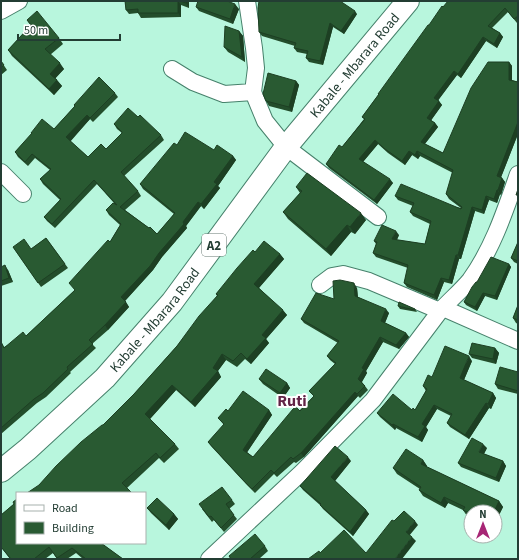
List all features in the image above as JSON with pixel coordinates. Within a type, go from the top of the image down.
[{"type":"main road","name":"Kabale - Mbarara Road","points":[[1,471],[28,449],[105,378],[137,343],[172,302],[286,147],[408,1]]},
{"type":"street","points":[[1,11],[19,1]]},
{"type":"street","points":[[247,1],[256,68],[253,92],[265,121],[286,147],[378,217]]},
{"type":"street","points":[[172,69],[193,82],[224,94],[253,92]]},
{"type":"street","points":[[1,172],[23,194]]},
{"type":"street","points":[[210,559],[302,472],[373,400],[442,309],[459,293],[470,279],[490,247],[518,174]]},
{"type":"street","points":[[320,285],[332,276],[343,274],[369,281],[442,309],[518,341]]},
{"type":"building","points":[[125,1],[178,1],[178,13],[138,13],[138,9],[126,10]]},
{"type":"building","points":[[198,1],[227,1],[235,4],[230,19],[196,7]]},
{"type":"building","points":[[259,1],[340,1],[355,11],[341,31],[330,23],[320,61],[306,58],[308,51],[294,48],[296,43],[259,32]]},
{"type":"building","points":[[448,1],[518,1],[518,16],[514,19],[505,8],[488,26],[500,33],[494,44],[483,37],[458,74],[454,71],[434,98],[439,101],[427,118],[435,123],[421,142],[443,153],[471,88],[488,62],[509,62],[509,80],[518,82],[518,122],[497,176],[502,178],[494,199],[486,196],[482,210],[472,207],[449,280],[441,278],[434,295],[404,283],[408,265],[373,253],[377,242],[374,241],[382,225],[396,231],[392,239],[425,244],[431,221],[410,212],[414,203],[395,196],[401,184],[461,209],[462,207],[446,194],[453,170],[417,151],[415,155],[409,151],[402,161],[375,140],[359,159],[390,179],[374,200],[326,164],[339,145],[342,147],[365,119],[362,117],[378,94],[442,6],[443,7]]},
{"type":"building","points":[[37,11],[59,38],[45,49],[60,63],[50,74],[57,80],[49,89],[8,50],[31,25],[27,20]]},
{"type":"building","points":[[225,26],[239,31],[242,57],[224,47]]},
{"type":"building","points":[[1,61],[4,65],[1,68]]},
{"type":"building","points":[[268,73],[296,81],[289,107],[266,101],[263,94]]},
{"type":"building","points":[[99,77],[115,93],[90,118],[87,115],[66,137],[88,157],[101,144],[106,149],[122,133],[114,124],[128,108],[138,117],[140,115],[161,135],[121,172],[138,191],[120,207],[149,228],[150,227],[157,234],[175,213],[140,184],[174,143],[177,145],[185,132],[214,150],[217,145],[233,156],[214,182],[217,184],[201,204],[198,202],[183,222],[184,224],[150,266],[121,297],[126,302],[89,340],[93,344],[67,367],[68,369],[43,393],[1,428],[1,342],[4,348],[23,332],[26,336],[75,290],[69,283],[108,240],[110,242],[121,224],[106,210],[113,203],[117,205],[94,180],[52,224],[44,217],[61,199],[40,179],[51,169],[32,154],[25,162],[15,152],[42,119],[54,129]]},
{"type":"building","points":[[307,173],[361,213],[350,227],[347,225],[326,249],[283,212],[302,191],[296,187]]},
{"type":"building","points":[[46,238],[65,264],[38,283],[13,247],[24,239],[31,249]]},
{"type":"building","points":[[264,241],[280,254],[254,284],[283,310],[262,335],[266,338],[247,359],[241,353],[233,361],[222,354],[213,368],[218,371],[191,402],[172,385],[145,414],[175,444],[160,458],[156,453],[122,483],[131,492],[28,492],[39,485],[81,442],[103,425],[134,394],[177,346],[199,316],[218,295],[216,294],[237,268],[253,250],[255,252]]},
{"type":"building","points":[[518,242],[518,261],[511,258]]},
{"type":"building","points":[[491,257],[509,264],[495,296],[483,293],[475,307],[464,302]]},
{"type":"building","points":[[5,265],[9,278],[1,281],[1,267]]},
{"type":"building","points":[[340,280],[354,283],[355,296],[386,309],[381,321],[406,333],[396,345],[380,337],[362,368],[364,369],[358,379],[365,386],[357,394],[355,392],[301,453],[293,459],[291,457],[274,473],[271,470],[252,489],[208,442],[224,424],[218,418],[226,409],[228,411],[243,391],[269,410],[243,450],[253,457],[293,409],[296,407],[300,411],[314,396],[309,391],[336,363],[327,356],[339,341],[301,319],[316,293],[334,299],[333,281]]},
{"type":"building","points":[[399,302],[415,309],[415,310],[398,306]]},
{"type":"building","points":[[518,305],[518,320],[513,318]]},
{"type":"building","points":[[472,343],[495,348],[493,359],[469,354]]},
{"type":"building","points":[[445,346],[469,356],[460,378],[493,393],[488,404],[486,403],[465,435],[447,423],[452,414],[434,405],[422,424],[425,426],[418,437],[393,424],[392,425],[377,413],[393,394],[412,410],[413,408],[415,410],[427,389],[423,386],[428,375],[432,377]]},
{"type":"building","points":[[500,367],[518,372],[518,391],[495,384]]},
{"type":"building","points":[[266,369],[287,383],[280,393],[259,379]]},
{"type":"building","points":[[472,438],[483,444],[479,452],[503,461],[496,478],[458,463]]},
{"type":"building","points":[[335,446],[348,457],[331,477],[366,510],[350,532],[300,486]]},
{"type":"building","points":[[406,449],[423,460],[421,464],[499,501],[498,504],[463,504],[463,506],[444,497],[441,503],[419,490],[421,487],[393,468]]},
{"type":"building","points":[[222,487],[232,500],[226,504],[234,515],[221,528],[211,516],[209,517],[199,504]]},
{"type":"building","points":[[157,498],[174,514],[166,525],[147,508]]},
{"type":"building","points":[[16,500],[16,544],[102,544],[123,559],[86,559],[72,548],[57,558],[49,547],[34,559],[11,559],[1,547],[1,515],[14,504],[13,502]]},
{"type":"building","points":[[404,511],[415,521],[406,532],[412,537],[395,559],[308,559],[319,551],[320,553],[344,530],[366,553],[392,520],[394,521]]},
{"type":"building","points":[[255,534],[265,546],[250,559],[231,559],[229,556]]},
{"type":"district","name":"Ruti","points":[[292,400]]}]
